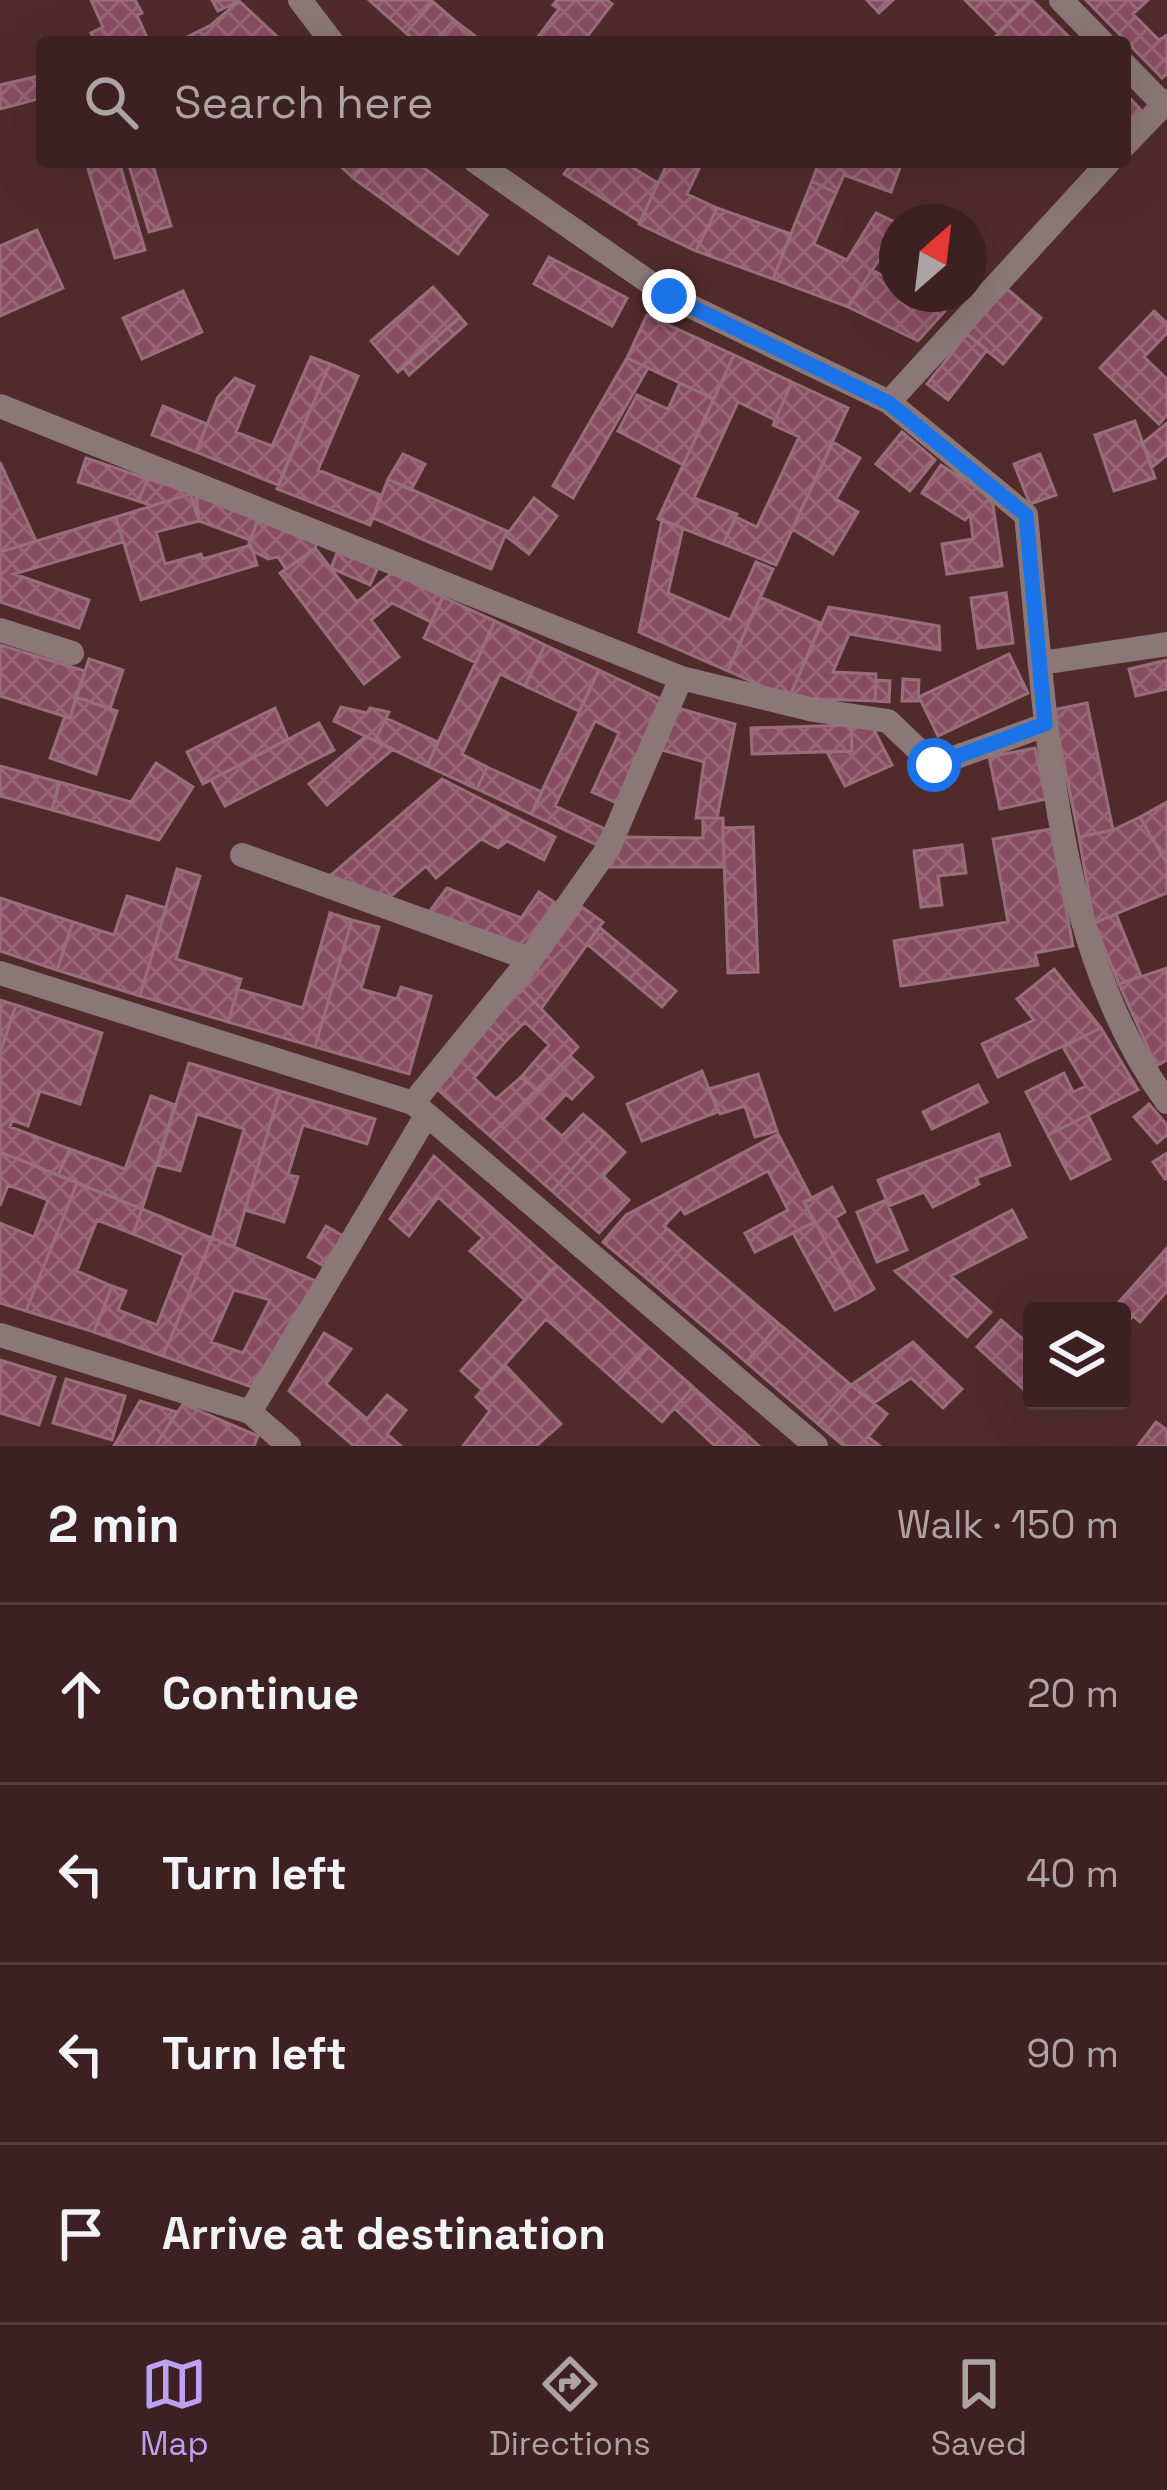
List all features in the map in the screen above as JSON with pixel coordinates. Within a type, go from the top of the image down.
[{"type":"street","points":[[300,0],[327,36]]},
{"type":"street","points":[[1061,0],[1096,36]]},
{"type":"street","points":[[1131,71],[1165,102],[1131,139]]},
{"type":"street","points":[[485,168],[669,296],[889,403],[1026,515],[1045,724],[1083,928],[1138,1062],[1167,1102]]},
{"type":"street","points":[[889,403],[1104,168]]},
{"type":"street","points":[[0,406],[682,678],[814,710],[888,721],[934,765],[1045,724]]},
{"type":"street","points":[[0,630],[72,653]]},
{"type":"street","points":[[1041,663],[1167,644]]},
{"type":"street","points":[[250,1412],[419,1109],[609,847],[682,678]]},
{"type":"street","points":[[242,855],[530,959]]},
{"type":"street","points":[[0,973],[419,1109],[816,1446]]},
{"type":"street","points":[[0,1335],[250,1412],[289,1446]]},
{"type":"building","points":[[91,0],[135,0],[146,36],[92,36],[103,27]]},
{"type":"building","points":[[212,0],[239,0],[239,1],[218,11]]},
{"type":"building","points":[[369,0],[431,0],[433,2],[406,33]]},
{"type":"building","points":[[557,0],[607,0],[612,4],[588,36],[539,36],[559,9],[553,5]]},
{"type":"building","points":[[867,0],[893,0],[879,13]]},
{"type":"building","points":[[965,0],[1031,0],[998,33]]},
{"type":"building","points":[[1032,0],[1068,36],[996,36]]},
{"type":"building","points":[[1086,0],[1148,0],[1133,14],[1159,40],[1167,35],[1167,74],[1162,78],[1131,46],[1131,36],[1121,36]]},
{"type":"building","points":[[239,1],[277,36],[189,36],[211,25]]},
{"type":"building","points":[[433,2],[454,20],[439,36],[406,33]]},
{"type":"building","points":[[454,20],[475,36],[439,36]]},
{"type":"building","points":[[36,76],[36,100],[0,109],[0,85]]},
{"type":"building","points":[[1131,99],[1141,110],[1131,120]]},
{"type":"building","points":[[88,168],[121,168],[145,250],[115,258]]},
{"type":"building","points":[[130,168],[154,168],[171,226],[149,232]]},
{"type":"building","points":[[342,168],[362,168],[353,178]]},
{"type":"building","points":[[362,168],[424,168],[487,215],[458,254],[353,178]]},
{"type":"building","points":[[568,168],[633,168],[658,183],[640,222],[564,174]]},
{"type":"building","points":[[665,168],[699,168],[687,194],[717,208],[696,251],[639,224]]},
{"type":"building","points":[[817,168],[900,168],[891,192],[844,175],[836,193],[812,181]]},
{"type":"building","points":[[812,181],[836,193],[814,244],[847,260],[879,214],[879,260],[848,307],[773,279]]},
{"type":"building","points":[[717,208],[791,234],[773,279],[696,251]]},
{"type":"building","points":[[37,230],[63,288],[0,316],[0,246]]},
{"type":"building","points":[[549,257],[627,298],[612,326],[534,284]]},
{"type":"building","points":[[872,270],[879,274],[879,312],[944,312],[918,341],[848,307]]},
{"type":"building","points":[[433,287],[460,317],[398,372],[371,341]]},
{"type":"building","points":[[1006,288],[1041,318],[1003,364],[967,334]]},
{"type":"building","points":[[183,291],[202,332],[142,359],[123,318]]},
{"type":"building","points":[[1154,311],[1167,323],[1167,333],[1144,357],[1167,379],[1167,415],[1159,424],[1100,368]]},
{"type":"building","points":[[647,315],[734,355],[714,399],[627,358]]},
{"type":"building","points":[[460,317],[466,324],[409,375],[403,367]]},
{"type":"building","points":[[967,334],[987,350],[948,400],[927,384]]},
{"type":"building","points":[[734,355],[792,382],[775,420],[738,402],[694,498],[737,514],[723,544],[658,519]]},
{"type":"building","points":[[311,357],[330,364],[278,485],[196,452],[218,397],[235,378],[254,386],[236,432],[272,446]]},
{"type":"building","points":[[627,358],[648,368],[573,498],[553,486]]},
{"type":"building","points":[[330,364],[358,376],[318,470],[381,495],[370,525],[277,489]]},
{"type":"building","points":[[792,382],[848,408],[776,565],[723,544],[736,517],[757,527],[799,437],[773,425]]},
{"type":"building","points":[[680,383],[714,399],[683,465],[618,431],[637,395],[668,409]]},
{"type":"building","points":[[163,406],[207,424],[196,452],[152,435]]},
{"type":"building","points":[[1135,421],[1155,478],[1114,491],[1095,435]]},
{"type":"building","points":[[1167,423],[1167,455],[1152,467],[1143,443]]},
{"type":"building","points":[[902,432],[935,460],[910,491],[876,464]]},
{"type":"building","points":[[833,442],[860,458],[836,499],[858,512],[833,554],[792,529]]},
{"type":"building","points":[[403,454],[425,464],[411,490],[388,479]]},
{"type":"building","points":[[1040,454],[1056,495],[1030,504],[1014,464]]},
{"type":"building","points":[[86,458],[148,479],[138,501],[78,482]]},
{"type":"building","points":[[0,462],[36,541],[0,552]]},
{"type":"building","points":[[941,465],[984,492],[993,505],[1002,566],[947,574],[942,544],[973,539],[970,514],[965,520],[922,493]]},
{"type":"building","points":[[148,479],[196,494],[199,521],[190,494],[152,506],[138,501]]},
{"type":"building","points":[[388,479],[507,531],[491,569],[373,518]]},
{"type":"building","points":[[190,494],[199,521],[156,532],[165,564],[251,545],[257,565],[141,600],[116,517]]},
{"type":"building","points":[[196,494],[259,517],[250,540],[199,521]]},
{"type":"building","points":[[534,498],[557,516],[529,554],[506,536]]},
{"type":"building","points":[[116,517],[123,542],[14,574],[89,600],[79,628],[0,602],[0,552]]},
{"type":"building","points":[[259,517],[319,539],[315,548],[286,569],[278,557],[268,559],[253,551],[248,546]]},
{"type":"building","points":[[662,520],[683,528],[668,593],[730,620],[756,562],[773,569],[728,671],[639,632]]},
{"type":"building","points":[[315,548],[357,602],[392,573],[443,597],[431,622],[392,603],[371,620],[399,657],[364,684],[280,573]]},
{"type":"building","points":[[339,548],[379,565],[370,585],[331,568]]},
{"type":"building","points":[[1006,593],[1013,643],[978,648],[971,598]]},
{"type":"building","points":[[443,597],[495,621],[476,663],[424,638]]},
{"type":"building","points":[[760,597],[821,623],[789,698],[728,671]]},
{"type":"building","points":[[829,607],[939,626],[940,650],[849,634],[833,672],[876,674],[875,701],[789,698]]},
{"type":"building","points":[[495,621],[545,645],[525,686],[500,674],[462,754],[487,767],[477,789],[427,766]]},
{"type":"building","points":[[0,645],[85,671],[70,718],[0,696]]},
{"type":"building","points":[[545,645],[599,670],[579,711],[525,686]]},
{"type":"building","points":[[1009,654],[1028,693],[938,736],[919,697]]},
{"type":"building","points":[[89,659],[123,670],[110,709],[76,697]]},
{"type":"building","points":[[1167,660],[1167,689],[1136,696],[1129,669]]},
{"type":"building","points":[[599,670],[665,701],[617,803],[592,792],[619,733],[595,721],[555,806],[605,829],[597,845],[531,814]]},
{"type":"building","points":[[903,679],[919,680],[918,701],[902,701]]},
{"type":"building","points":[[876,680],[890,681],[889,702],[875,701]]},
{"type":"building","points":[[76,697],[117,711],[96,774],[50,758]]},
{"type":"building","points":[[1087,703],[1113,830],[1079,837],[1053,710]]},
{"type":"building","points":[[341,707],[389,712],[375,741],[334,721]]},
{"type":"building","points":[[674,707],[735,724],[717,818],[696,818],[704,762],[662,750]]},
{"type":"building","points":[[275,708],[288,739],[203,784],[187,752]]},
{"type":"building","points":[[386,718],[438,742],[427,766],[375,741]]},
{"type":"building","points":[[319,723],[334,750],[225,806],[211,780]]},
{"type":"building","points":[[871,724],[892,765],[845,786],[827,752],[852,751],[851,725]]},
{"type":"building","points":[[851,725],[852,751],[752,754],[751,728]]},
{"type":"building","points":[[366,736],[393,749],[327,805],[309,784]]},
{"type":"building","points":[[1035,748],[1046,799],[1000,809],[989,757]]},
{"type":"building","points":[[156,763],[193,787],[159,840],[52,810],[60,782],[131,802]]},
{"type":"building","points":[[0,766],[59,782],[52,810],[0,796]]},
{"type":"building","points":[[487,767],[542,792],[531,814],[477,789]]},
{"type":"building","points":[[442,779],[510,814],[436,878],[426,866],[384,902],[330,876]]},
{"type":"building","points":[[1167,802],[1167,864],[1140,817]]},
{"type":"building","points":[[510,814],[555,837],[544,860],[507,841],[498,848],[481,839]]},
{"type":"building","points":[[1140,817],[1167,864],[1167,893],[1094,923],[1079,837],[1113,830]]},
{"type":"building","points":[[703,818],[723,818],[724,867],[610,867],[623,837],[703,838]]},
{"type":"building","points":[[753,827],[758,972],[728,973],[723,828]]},
{"type":"building","points":[[1051,829],[1073,946],[1035,953],[1038,965],[901,986],[894,941],[1008,922],[993,839]]},
{"type":"building","points":[[962,845],[966,873],[938,876],[942,905],[921,907],[914,851]]},
{"type":"building","points":[[177,869],[200,876],[176,959],[241,979],[228,1022],[140,996]]},
{"type":"building","points":[[447,888],[521,918],[539,892],[554,902],[524,949],[429,912]]},
{"type":"building","points":[[127,896],[166,908],[140,996],[57,970],[73,922],[114,935]]},
{"type":"building","points":[[0,898],[73,922],[57,970],[0,951]]},
{"type":"building","points":[[582,907],[603,922],[541,1009],[522,989]]},
{"type":"building","points":[[330,913],[352,920],[315,1047],[228,1022],[238,989],[303,1008]]},
{"type":"building","points":[[1116,914],[1141,976],[1119,984],[1094,923]]},
{"type":"building","points":[[352,920],[379,927],[361,989],[397,999],[401,987],[431,996],[409,1074],[315,1047]]},
{"type":"building","points":[[599,927],[676,991],[662,1007],[587,944]]},
{"type":"building","points":[[1167,968],[1167,1060],[1156,1066],[1119,984]]},
{"type":"building","points":[[1054,969],[1101,1028],[998,1077],[982,1044],[1034,1020],[1017,999]]},
{"type":"building","points":[[522,989],[578,1047],[537,1091],[521,1077],[549,1045],[525,1022],[505,1042],[487,1026]]},
{"type":"building","points":[[0,1000],[16,1005],[2,1046],[0,1046]]},
{"type":"building","points":[[16,1005],[102,1033],[80,1104],[40,1091],[28,1126],[12,1120],[10,1127],[70,1149],[58,1175],[0,1152],[0,1053]]},
{"type":"building","points":[[487,1026],[505,1042],[474,1078],[496,1099],[521,1077],[537,1091],[490,1136],[436,1088]]},
{"type":"building","points":[[1101,1028],[1138,1090],[1048,1135],[1026,1092],[1064,1073],[1073,1092],[1086,1086],[1063,1047]]},
{"type":"building","points":[[570,1056],[593,1077],[572,1099],[566,1094],[543,1119],[562,1136],[583,1114],[605,1133],[552,1191],[490,1136]]},
{"type":"building","points":[[189,1063],[280,1091],[234,1247],[212,1238],[244,1129],[197,1114],[180,1171],[157,1165]]},
{"type":"building","points":[[702,1071],[718,1112],[642,1141],[627,1104]]},
{"type":"building","points":[[758,1074],[777,1131],[755,1137],[745,1106],[720,1114],[709,1089]]},
{"type":"building","points":[[978,1085],[987,1102],[932,1129],[923,1112]]},
{"type":"building","points":[[280,1091],[375,1119],[367,1144],[303,1125],[288,1175],[298,1177],[284,1222],[245,1210]]},
{"type":"building","points":[[151,1096],[175,1105],[142,1209],[58,1175],[70,1149],[125,1169]]},
{"type":"building","points":[[1149,1104],[1167,1125],[1167,1135],[1157,1143],[1134,1117]]},
{"type":"building","points":[[1088,1115],[1110,1159],[1071,1179],[1048,1135]]},
{"type":"building","points":[[605,1133],[625,1152],[603,1176],[629,1200],[599,1233],[552,1191]]},
{"type":"building","points":[[778,1134],[812,1199],[804,1202],[815,1222],[755,1252],[745,1233],[788,1210],[768,1171],[685,1214],[681,1208],[664,1226],[685,1244],[651,1282],[603,1242],[626,1215]]},
{"type":"building","points":[[999,1134],[1010,1165],[976,1178],[979,1184],[933,1207],[924,1192],[889,1206],[878,1180]]},
{"type":"building","points":[[0,1152],[77,1183],[26,1311],[0,1303],[0,1223],[34,1237],[48,1200],[8,1185],[0,1206]]},
{"type":"building","points":[[1167,1153],[1167,1178],[1165,1179],[1153,1162]]},
{"type":"building","points":[[434,1156],[556,1265],[525,1300],[470,1251],[483,1238],[438,1197],[409,1236],[390,1219]]},
{"type":"building","points":[[77,1183],[142,1209],[133,1234],[97,1220],[77,1271],[112,1286],[94,1332],[26,1311]]},
{"type":"building","points":[[832,1187],[845,1212],[835,1218],[874,1289],[857,1299],[804,1202]]},
{"type":"building","points":[[886,1200],[907,1250],[877,1262],[857,1212]]},
{"type":"building","points":[[142,1209],[212,1238],[163,1356],[94,1332],[112,1286],[126,1291],[118,1310],[157,1325],[184,1255],[133,1234]]},
{"type":"building","points":[[1012,1210],[1026,1237],[951,1276],[991,1312],[967,1337],[895,1271]]},
{"type":"building","points":[[815,1222],[857,1299],[835,1310],[793,1233]]},
{"type":"building","points":[[326,1226],[345,1237],[327,1268],[308,1257]]},
{"type":"building","points":[[212,1238],[316,1281],[252,1387],[163,1356]],"holes":[[[234,1290],[270,1300],[243,1353],[211,1342]]]},
{"type":"building","points":[[685,1244],[779,1324],[746,1362],[651,1282]]},
{"type":"building","points":[[1167,1248],[1167,1291],[1140,1322],[1131,1314],[1131,1302],[1119,1302]]},
{"type":"building","points":[[556,1265],[648,1347],[617,1382],[546,1319],[482,1390],[461,1371]]},
{"type":"building","points":[[1001,1320],[1023,1339],[1023,1389],[977,1347]]},
{"type":"building","points":[[779,1324],[851,1385],[818,1424],[746,1362]]},
{"type":"building","points":[[324,1333],[351,1349],[326,1384],[367,1419],[387,1395],[406,1410],[387,1434],[401,1446],[354,1446],[289,1391]]},
{"type":"building","points":[[913,1342],[962,1389],[943,1408],[911,1378],[874,1403],[851,1385]]},
{"type":"building","points":[[648,1347],[693,1387],[662,1422],[617,1382]]},
{"type":"building","points":[[0,1360],[55,1377],[39,1425],[0,1413]]},
{"type":"building","points":[[505,1365],[561,1424],[536,1446],[463,1446],[490,1411],[476,1397]]},
{"type":"building","points":[[66,1379],[125,1396],[112,1440],[53,1423]]},
{"type":"building","points":[[851,1385],[887,1414],[868,1437],[880,1446],[844,1446],[818,1424]]},
{"type":"building","points":[[693,1387],[745,1433],[733,1446],[715,1446],[674,1408]]},
{"type":"building","points":[[140,1401],[177,1412],[155,1446],[114,1446]]},
{"type":"building","points":[[183,1404],[258,1436],[254,1446],[155,1446]]},
{"type":"building","points":[[1156,1422],[1167,1430],[1167,1446],[1138,1446]]},
{"type":"building","points":[[745,1433],[759,1446],[733,1446]]},
{"type":"route","points":[[669,296],[889,403],[1026,515],[1045,724],[934,765]]}]
